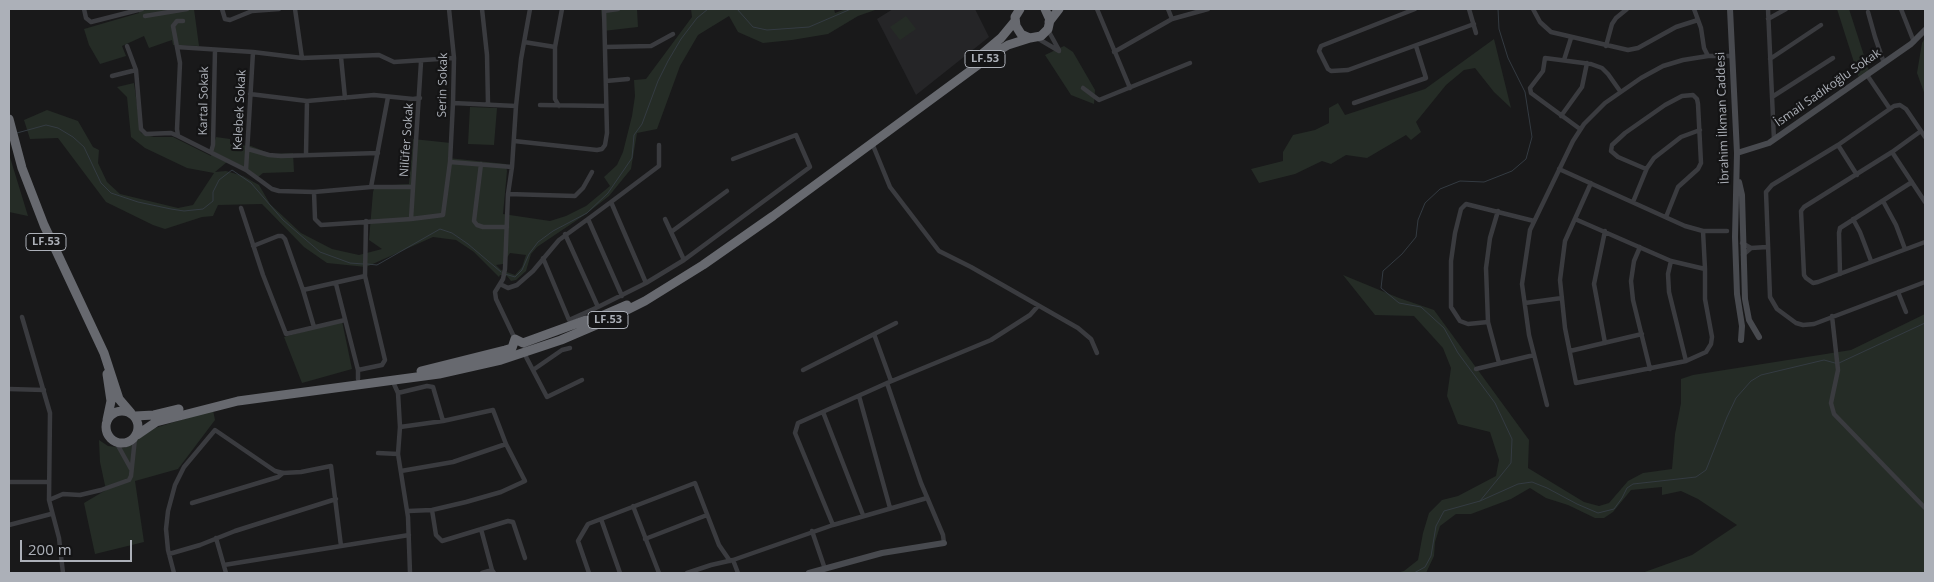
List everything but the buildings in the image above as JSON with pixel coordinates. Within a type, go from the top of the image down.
[{"type":"highway","points":[[1045,9],[1049,14],[1048,26]]},
{"type":"highway","name":"LF.53","points":[[10,123],[11,140],[35,217],[106,372],[110,401],[106,425],[108,435],[116,442],[126,443],[156,422],[220,405],[393,381],[470,367],[524,353],[603,322],[660,292],[759,226],[992,54],[1008,45],[1033,38],[1048,26],[1059,9]]},
{"type":"highway","name":"LF.53","points":[[1016,14],[1018,30],[1025,36],[1033,38]]},
{"type":"highway","name":"LF.53","points":[[107,420],[113,413],[118,411],[154,415],[241,395],[358,375],[418,372],[492,357],[574,328],[636,300],[684,271],[727,241],[990,49],[1010,29],[1016,14]]},
{"type":"highway","name":"LF.53","points":[[11,140],[44,225],[101,345],[120,399],[138,423],[136,436]]},
{"type":"highway","points":[[418,372],[512,348],[515,339],[523,343],[636,300]]},
{"type":"street","points":[[84,9],[86,18],[91,22],[138,9]]},
{"type":"street","points":[[145,16],[187,9]]},
{"type":"street","points":[[222,9],[224,19],[230,20],[252,11],[279,9]]},
{"type":"street","points":[[295,9],[302,58]]},
{"type":"street","name":"Serin Sokak","points":[[411,219],[443,215],[450,162],[453,103],[454,58],[449,9]]},
{"type":"street","points":[[482,9],[487,55],[488,104]]},
{"type":"street","points":[[559,106],[555,99],[555,47],[562,9]]},
{"type":"street","points":[[514,141],[602,149],[605,145],[607,133],[604,10],[618,9]]},
{"type":"street","points":[[1097,9],[1130,88]]},
{"type":"street","points":[[1168,9],[1172,19]]},
{"type":"street","points":[[1114,52],[1172,19],[1208,9]]},
{"type":"street","points":[[1412,9],[1321,46],[1319,51],[1330,70],[1345,71],[1474,24]]},
{"type":"street","points":[[1469,9],[1476,33]]},
{"type":"street","points":[[1533,9],[1540,22],[1551,32],[1628,50],[1638,48],[1676,27],[1698,20]]},
{"type":"street","points":[[1606,46],[1612,24],[1620,10],[1627,9]]},
{"type":"street","points":[[1694,9],[1701,28],[1704,48],[1708,56]]},
{"type":"street","name":"İbrahim İlkman Caddesi","points":[[1730,9],[1737,153],[1734,237],[1736,294],[1742,326],[1741,340]]},
{"type":"street","points":[[1768,9],[1774,140]]},
{"type":"street","points":[[1768,19],[1786,9]]},
{"type":"street","points":[[1901,9],[1914,42]]},
{"type":"street","points":[[515,339],[495,292],[503,278],[505,269],[508,194],[512,167],[516,106],[524,42],[531,11]]},
{"type":"street","points":[[1868,12],[1884,63]]},
{"type":"street","points":[[178,136],[176,130],[180,63],[173,26],[177,22],[183,21]]},
{"type":"street","points":[[1770,59],[1820,25]]},
{"type":"street","points":[[1033,38],[1059,51],[1048,26]]},
{"type":"street","name":"İsmail Sadıkoğlu Sokak","points":[[1737,153],[1760,147],[1774,140],[1914,42],[1925,30]]},
{"type":"street","points":[[605,47],[651,46],[673,34]]},
{"type":"street","points":[[1564,60],[1571,38]]},
{"type":"street","points":[[524,42],[555,47]]},
{"type":"street","points":[[127,46],[136,70],[141,129],[146,134],[171,134],[178,136],[246,170],[272,189],[280,191],[314,192],[371,187],[413,187]]},
{"type":"street","points":[[1354,103],[1426,78],[1416,46]]},
{"type":"street","points":[[177,47],[253,52],[302,58],[379,55],[394,62],[421,62],[454,58]]},
{"type":"street","name":"Kartal Sokak","points":[[212,152],[215,50]]},
{"type":"street","name":"Kelebek Sokak","points":[[246,170],[253,52]]},
{"type":"street","points":[[1547,405],[1529,335],[1522,284],[1530,230],[1580,129],[1600,107],[1620,91],[1663,66],[1683,60],[1708,56],[1732,56]]},
{"type":"street","points":[[341,57],[345,98]]},
{"type":"street","points":[[1580,129],[1531,93],[1530,88],[1542,74],[1545,58],[1586,63],[1602,68],[1620,91]]},
{"type":"street","points":[[1772,97],[1778,95],[1833,58]]},
{"type":"street","name":"Nilüfer Sokak","points":[[411,219],[421,62]]},
{"type":"street","points":[[1083,88],[1098,100],[1190,63]]},
{"type":"street","points":[[1561,116],[1582,87],[1586,63]]},
{"type":"street","points":[[112,76],[136,70]]},
{"type":"street","points":[[1867,75],[1890,109]]},
{"type":"street","points":[[606,81],[628,79]]},
{"type":"street","points":[[250,94],[307,100],[374,95],[420,98]]},
{"type":"street","points":[[1646,169],[1618,157],[1611,151],[1612,145],[1625,133],[1665,105],[1682,96],[1695,96],[1698,101],[1700,166],[1678,187],[1666,217]]},
{"type":"street","points":[[371,187],[388,97]]},
{"type":"street","points":[[306,154],[307,100]]},
{"type":"street","points":[[453,103],[516,106]]},
{"type":"street","points":[[540,105],[606,106]]},
{"type":"street","points":[[1925,137],[1903,106],[1897,105],[1838,145],[1772,185],[1766,192],[1770,297],[1777,309],[1796,323],[1803,325],[1814,324],[1925,282]]},
{"type":"street","points":[[1633,202],[1646,169],[1654,158],[1681,137],[1700,130]]},
{"type":"street","points":[[1921,131],[1801,211],[1806,278],[1813,283],[1925,242]]},
{"type":"street","points":[[543,258],[569,320],[622,296],[684,260],[810,167],[796,136],[734,159]]},
{"type":"street","points":[[872,142],[890,187],[939,251],[971,267],[1078,328],[1091,339],[1097,353]]},
{"type":"street","points":[[500,284],[508,288],[517,285],[533,271],[565,234],[659,166],[659,144]]},
{"type":"street","points":[[1838,145],[1857,175]]},
{"type":"street","points":[[248,149],[269,155],[378,153]]},
{"type":"street","points":[[1892,152],[1925,202]]},
{"type":"street","points":[[450,162],[512,167]]},
{"type":"street","points":[[480,164],[474,220],[476,225],[483,227],[507,227]]},
{"type":"street","points":[[1559,169],[1685,226],[1703,231],[1727,231],[1734,226]]},
{"type":"street","points":[[1737,170],[1742,195],[1742,243],[1746,305],[1749,320],[1759,337]]},
{"type":"street","points":[[508,194],[575,196],[583,188],[592,172]]},
{"type":"street","points":[[1840,274],[1839,233],[1843,225],[1912,182]]},
{"type":"street","points":[[1591,184],[1565,241],[1561,262],[1562,298],[1576,383],[1650,369],[1686,361],[1702,355],[1711,344],[1705,299],[1703,231]]},
{"type":"street","points":[[671,232],[727,191]]},
{"type":"street","points":[[314,192],[315,219],[321,225],[411,219]]},
{"type":"street","points":[[1883,201],[1896,225],[1905,250]]},
{"type":"street","points":[[610,202],[646,283]]},
{"type":"street","points":[[1488,322],[1468,324],[1460,321],[1451,307],[1452,261],[1462,209],[1466,204],[1534,221]]},
{"type":"street","points":[[241,208],[286,334],[345,320]]},
{"type":"street","points":[[1498,211],[1490,238],[1486,268],[1488,322],[1499,363]]},
{"type":"street","points":[[1575,218],[1671,261],[1705,269]]},
{"type":"street","points":[[588,219],[622,296]]},
{"type":"street","points":[[665,219],[684,260]]},
{"type":"street","points":[[1853,219],[1871,261]]},
{"type":"street","points":[[336,284],[358,375],[382,365],[385,360],[365,275],[366,221]]},
{"type":"street","points":[[1605,231],[1594,284],[1605,343]]},
{"type":"street","points":[[1727,231],[1734,237]]},
{"type":"street","points":[[565,234],[598,307]]},
{"type":"street","points":[[253,246],[282,236],[303,290],[314,327]]},
{"type":"street","points":[[1742,243],[1751,248],[1767,247]]},
{"type":"street","points":[[1640,247],[1634,261],[1631,281],[1633,300],[1650,369]]},
{"type":"street","points":[[1743,255],[1751,248]]},
{"type":"street","points":[[1671,261],[1668,274],[1669,292],[1686,361]]},
{"type":"street","points":[[303,290],[336,284],[365,275]]},
{"type":"street","points":[[1898,292],[1906,312]]},
{"type":"street","points":[[1525,302],[1562,298]]},
{"type":"street","points":[[833,524],[795,433],[798,423],[889,382],[991,340],[1030,315],[1038,306]]},
{"type":"street","points":[[1832,316],[1838,370],[1831,404],[1834,414],[1925,508]]},
{"type":"street","points":[[22,317],[50,414],[48,500],[59,538],[63,573]]},
{"type":"street","points":[[802,370],[896,323]]},
{"type":"street","points":[[809,573],[882,553],[944,543],[944,535],[927,498],[874,334]]},
{"type":"street","points":[[1570,351],[1642,334]]},
{"type":"street","points":[[533,370],[562,350],[570,348]]},
{"type":"street","points":[[524,353],[547,397],[582,380]]},
{"type":"street","points":[[1476,369],[1534,355]]},
{"type":"street","points":[[393,381],[398,393],[400,427],[398,454],[408,511],[410,573]]},
{"type":"street","points":[[398,393],[428,386],[433,387],[443,421]]},
{"type":"street","points":[[9,389],[44,390]]},
{"type":"street","points":[[859,396],[890,508]]},
{"type":"street","points":[[400,427],[443,421],[493,410],[506,444],[525,482],[501,492],[432,510],[408,511]]},
{"type":"street","points":[[824,412],[863,515]]},
{"type":"street","points":[[174,573],[169,554],[166,529],[168,511],[175,485],[184,467],[215,430],[275,471],[284,473],[331,466],[341,546]]},
{"type":"street","points":[[48,500],[63,494],[80,495],[125,483],[132,476],[136,436]]},
{"type":"street","points":[[116,442],[132,470]]},
{"type":"street","points":[[401,471],[453,462],[506,444]]},
{"type":"street","points":[[378,453],[398,454]]},
{"type":"street","points":[[192,503],[278,477],[284,473]]},
{"type":"street","points":[[9,482],[48,482]]},
{"type":"street","points":[[589,573],[578,541],[588,524],[695,483],[718,545],[732,560],[738,573]]},
{"type":"street","points":[[687,573],[732,560],[833,524],[927,498]]},
{"type":"street","points":[[169,554],[336,499]]},
{"type":"street","points":[[633,506],[659,573]]},
{"type":"street","points":[[432,510],[436,535],[440,540],[508,521],[513,522],[525,558]]},
{"type":"street","points":[[9,524],[51,514]]},
{"type":"street","points":[[645,539],[707,515]]},
{"type":"street","points":[[601,519],[620,573]]},
{"type":"street","points":[[481,530],[493,571],[482,573]]},
{"type":"street","points":[[812,531],[826,568]]},
{"type":"street","points":[[224,565],[409,535]]},
{"type":"street","points":[[216,538],[226,573]]},
{"type":"shaded area","points":[[138,9],[194,9],[199,46],[173,45],[172,40],[149,48],[144,36],[122,46],[126,56],[100,64],[89,45],[84,29],[139,13]]},
{"type":"shaded area","points":[[601,9],[637,9],[638,27],[603,31]]},
{"type":"shaded area","points":[[691,9],[834,9],[835,13],[846,9],[878,9],[858,16],[828,34],[792,40],[763,43],[738,32],[729,16],[698,35],[680,66],[657,129],[637,133],[631,169],[609,196],[537,247],[531,254],[526,271],[516,280],[511,281],[507,276],[500,275],[499,277],[474,252],[456,240],[433,237],[366,267],[327,263],[304,247],[262,204],[218,205],[213,216],[202,217],[165,229],[106,202],[58,138],[30,139],[24,120],[47,110],[78,121],[93,147],[99,150],[98,163],[107,182],[120,194],[178,208],[193,205],[214,173],[187,168],[145,148],[131,137],[127,97],[117,87],[134,83],[141,133],[154,137],[173,137],[211,156],[216,137],[230,139],[230,144],[251,146],[271,154],[293,153],[294,172],[263,173],[257,178],[227,162],[215,172],[226,171],[243,176],[259,185],[270,204],[301,233],[332,249],[359,255],[382,249],[369,240],[373,192],[375,186],[409,184],[413,139],[451,143],[448,158],[506,164],[503,214],[550,221],[566,216],[586,206],[610,186],[604,177],[617,165],[623,152],[632,116],[635,96],[634,80],[646,79],[692,17]],"holes":[[[510,253],[526,255],[522,267],[515,275],[501,270],[496,265],[503,264]]]},
{"type":"shaded area","points":[[893,9],[975,9],[989,37],[916,95],[877,19]]},
{"type":"shaded area","points":[[1837,9],[1849,9],[1869,71],[1859,78]]},
{"type":"shaded area","points":[[906,16],[916,29],[900,40],[890,27]]},
{"type":"shaded area","points":[[1925,38],[1925,95],[1917,73],[1922,43]]},
{"type":"shaded area","points":[[1494,39],[1511,108],[1494,92],[1475,68],[1464,70],[1446,85],[1416,122],[1421,132],[1411,140],[1406,135],[1367,158],[1346,155],[1331,164],[1322,161],[1295,174],[1259,183],[1251,169],[1283,161],[1283,152],[1293,135],[1315,130],[1329,123],[1329,108],[1338,103],[1345,115],[1425,89]]},
{"type":"shaded area","points":[[1064,46],[1073,52],[1095,90],[1094,104],[1071,95],[1045,55]]},
{"type":"shaded area","points":[[470,107],[497,108],[494,145],[468,144]]},
{"type":"shaded area","points":[[9,154],[28,216],[9,212]]},
{"type":"shaded area","points":[[1343,275],[1434,310],[1529,440],[1528,468],[1584,502],[1599,506],[1609,503],[1628,481],[1643,473],[1672,469],[1675,434],[1681,403],[1681,379],[1693,375],[1851,350],[1925,314],[1925,573],[1642,573],[1692,555],[1737,525],[1698,499],[1681,491],[1662,495],[1662,487],[1631,490],[1613,512],[1604,518],[1595,518],[1568,505],[1546,498],[1530,488],[1511,499],[1471,514],[1456,514],[1440,526],[1435,542],[1434,556],[1426,573],[1396,573],[1404,571],[1418,560],[1429,513],[1442,500],[1458,496],[1496,476],[1499,460],[1490,432],[1458,424],[1447,396],[1451,368],[1443,348],[1414,316],[1375,315]]},
{"type":"shaded area","points":[[342,321],[352,369],[302,383],[284,337]]},
{"type":"shaded area","points":[[213,410],[215,420],[178,469],[135,481],[144,542],[95,554],[84,503],[106,490],[100,462],[99,440],[108,446],[125,448],[155,428]]},
{"type":"waterway","points":[[505,274],[515,277],[522,270],[529,254],[538,242],[553,231],[587,213],[608,193],[632,158],[634,135],[642,124],[658,81],[668,61],[681,39],[697,18],[708,9]]},
{"type":"waterway","points":[[737,9],[753,27],[767,30],[809,27],[851,9]]},
{"type":"waterway","points":[[1480,501],[1511,463],[1512,439],[1495,403],[1458,353],[1444,328],[1421,307],[1399,303],[1381,288],[1383,271],[1402,254],[1416,237],[1418,220],[1425,203],[1440,189],[1460,181],[1484,182],[1512,171],[1526,159],[1532,137],[1525,92],[1508,58],[1499,29],[1498,9]]},
{"type":"waterway","points":[[17,133],[46,125],[58,128],[73,137],[84,147],[101,183],[111,193],[138,202],[171,209],[184,211],[203,209],[213,201],[213,192],[219,180],[232,170],[251,183],[283,220],[320,252],[350,263],[363,264]]},
{"type":"waterway","points":[[367,264],[377,265],[440,229],[452,233],[468,244],[501,272]]},
{"type":"waterway","points":[[1839,363],[1925,323]]},
{"type":"waterway","points":[[1414,573],[1425,567],[1431,556],[1436,526],[1444,511],[1480,501],[1518,484],[1532,482],[1598,513],[1614,509],[1627,488],[1633,484],[1696,477],[1706,470],[1736,398],[1751,381],[1761,375],[1824,360],[1835,363]]}]
